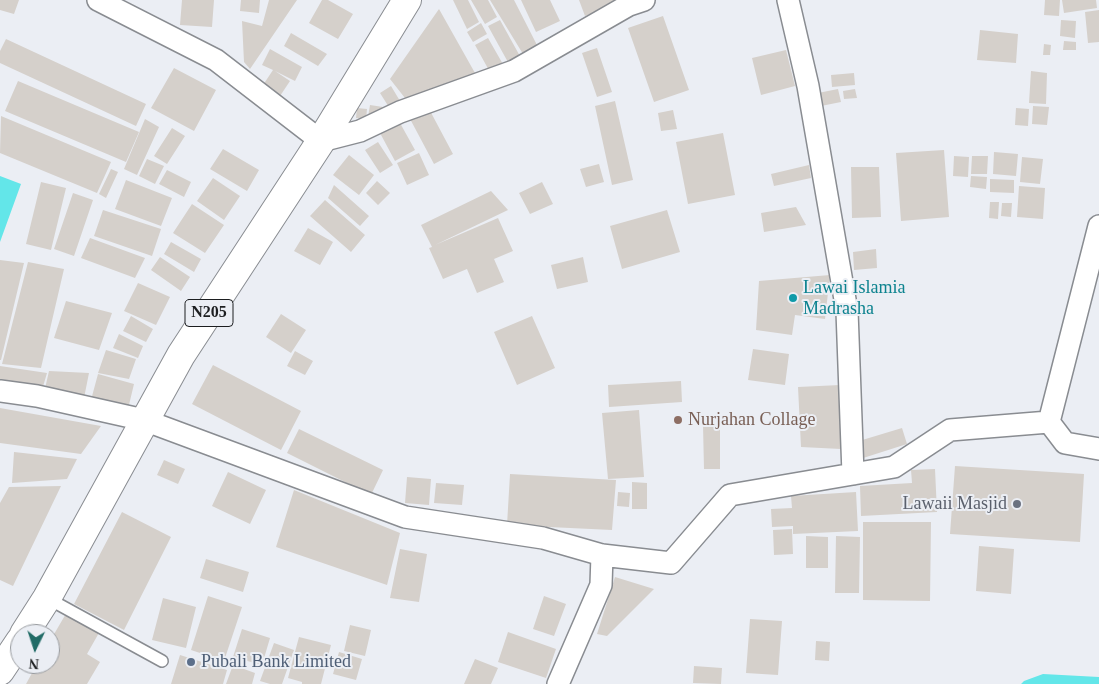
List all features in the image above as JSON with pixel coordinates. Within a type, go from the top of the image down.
[{"type":"highway","name":"N205","points":[[31,624],[48,598],[181,354],[321,141],[407,0]]},
{"type":"highway","points":[[0,672],[10,656]]},
{"type":"street","points":[[98,0],[216,60],[321,141],[360,131],[400,112],[514,70],[629,5],[644,0]]},
{"type":"street","points":[[788,0],[808,86],[847,311],[853,474]]},
{"type":"street","points":[[1049,422],[1099,226]]},
{"type":"street","points":[[0,391],[37,396],[144,420],[405,517],[543,538],[602,555],[672,563],[730,495],[894,468],[950,430],[1049,422]]},
{"type":"street","points":[[1049,422],[1066,442],[1099,449]]},
{"type":"street","points":[[558,684],[601,585],[602,555]]},
{"type":"lane","points":[[48,598],[162,661]]},
{"type":"water","points":[[0,176],[21,184],[0,242]]},
{"type":"water","points":[[1043,674],[1099,677],[1099,684],[1021,684]]},
{"type":"building","points":[[0,0],[19,0],[14,14],[0,10]]},
{"type":"building","points":[[182,0],[214,0],[212,27],[180,25]]},
{"type":"building","points":[[241,0],[260,0],[259,13],[240,11]]},
{"type":"building","points":[[269,0],[297,0],[250,69],[244,62],[242,21],[262,26]]},
{"type":"building","points":[[322,0],[328,0],[353,14],[338,39],[309,23]]},
{"type":"building","points":[[453,0],[468,0],[479,22],[467,29]]},
{"type":"building","points":[[471,0],[488,0],[497,17],[485,24]]},
{"type":"building","points":[[490,0],[514,0],[538,47],[523,54]]},
{"type":"building","points":[[521,0],[550,0],[560,21],[536,32]]},
{"type":"building","points":[[579,0],[622,0],[623,2],[585,16]]},
{"type":"building","points":[[1045,0],[1060,0],[1059,16],[1044,15]]},
{"type":"building","points":[[1062,0],[1096,0],[1097,8],[1064,13]]},
{"type":"building","points":[[439,9],[475,73],[412,107],[390,79]]},
{"type":"building","points":[[1099,10],[1099,42],[1088,43],[1085,12]]},
{"type":"building","points":[[663,16],[689,90],[654,102],[628,28]]},
{"type":"building","points":[[500,20],[521,58],[509,64],[488,26]]},
{"type":"building","points":[[1061,20],[1076,21],[1075,38],[1060,36]]},
{"type":"building","points":[[481,23],[487,34],[473,42],[467,32]]},
{"type":"building","points":[[980,30],[1018,34],[1016,63],[977,60]]},
{"type":"building","points":[[291,33],[327,54],[318,66],[284,46]]},
{"type":"building","points":[[488,38],[504,66],[491,74],[475,45]]},
{"type":"building","points":[[6,39],[146,104],[136,126],[0,63],[0,51]]},
{"type":"building","points":[[1064,41],[1076,42],[1076,50],[1063,50]]},
{"type":"building","points":[[1044,44],[1051,45],[1050,55],[1043,55]]},
{"type":"building","points":[[597,48],[612,92],[597,97],[582,53]]},
{"type":"building","points":[[270,49],[302,67],[295,81],[275,71],[290,81],[280,96],[263,85],[273,70],[262,65]]},
{"type":"building","points":[[786,50],[795,86],[761,95],[752,58]]},
{"type":"building","points":[[174,68],[216,90],[194,131],[151,108]]},
{"type":"building","points":[[1031,71],[1047,73],[1046,104],[1029,103]]},
{"type":"building","points":[[854,73],[855,85],[832,87],[831,75]]},
{"type":"building","points":[[18,81],[139,132],[126,162],[5,111]]},
{"type":"building","points":[[391,86],[403,106],[392,112],[380,93]]},
{"type":"building","points":[[838,89],[841,102],[821,106],[818,93]]},
{"type":"building","points":[[855,89],[857,98],[844,99],[843,91]]},
{"type":"building","points":[[615,101],[633,180],[612,185],[595,106]]},
{"type":"building","points":[[370,105],[383,107],[381,119],[368,117]]},
{"type":"building","points":[[1033,106],[1049,107],[1047,125],[1032,124]]},
{"type":"building","points":[[428,107],[453,154],[434,164],[409,117]]},
{"type":"building","points":[[357,108],[367,109],[366,119],[356,118]]},
{"type":"building","points":[[1016,108],[1029,109],[1028,126],[1015,125]]},
{"type":"building","points":[[673,110],[677,129],[661,131],[658,113]]},
{"type":"building","points":[[1,116],[111,162],[97,193],[0,153]]},
{"type":"building","points":[[145,119],[159,127],[137,175],[124,169]]},
{"type":"building","points":[[400,123],[415,150],[395,161],[380,133]]},
{"type":"building","points":[[172,128],[185,136],[167,164],[154,156]]},
{"type":"building","points":[[723,133],[735,195],[688,204],[676,142]]},
{"type":"building","points":[[378,142],[393,165],[380,173],[365,150]]},
{"type":"building","points":[[223,149],[259,170],[247,191],[210,169]]},
{"type":"building","points":[[944,150],[949,217],[901,221],[896,153]]},
{"type":"building","points":[[994,152],[1018,154],[1016,176],[993,174]]},
{"type":"building","points":[[419,153],[429,175],[407,185],[397,163]]},
{"type":"building","points":[[349,155],[374,175],[359,195],[333,175]]},
{"type":"building","points":[[954,156],[969,157],[968,177],[953,176]]},
{"type":"building","points":[[972,156],[988,156],[987,174],[971,174]]},
{"type":"building","points":[[1022,157],[1043,159],[1040,184],[1020,182]]},
{"type":"building","points":[[147,159],[164,166],[155,184],[139,176]]},
{"type":"building","points":[[599,164],[604,182],[586,187],[580,169]]},
{"type":"building","points":[[809,165],[811,178],[774,186],[771,174]]},
{"type":"building","points":[[851,167],[879,167],[881,217],[852,218]]},
{"type":"building","points":[[111,169],[118,172],[106,198],[99,194]]},
{"type":"building","points":[[167,170],[191,182],[184,197],[159,184]]},
{"type":"building","points":[[971,176],[987,177],[986,189],[970,187]]},
{"type":"building","points":[[213,178],[240,196],[224,220],[197,201]]},
{"type":"building","points":[[990,179],[1014,180],[1014,193],[990,192]]},
{"type":"building","points":[[126,180],[172,198],[161,226],[115,209]]},
{"type":"building","points":[[377,181],[390,193],[378,205],[366,193]]},
{"type":"building","points":[[41,182],[66,188],[51,250],[26,244]]},
{"type":"building","points":[[542,182],[553,204],[530,214],[519,193]]},
{"type":"building","points":[[334,185],[369,216],[360,226],[328,198]]},
{"type":"building","points":[[1019,186],[1045,188],[1043,219],[1017,217]]},
{"type":"building","points":[[491,191],[508,210],[435,245],[498,218],[513,251],[494,259],[504,282],[477,293],[467,269],[443,279],[429,248],[432,247],[421,225]]},
{"type":"building","points":[[73,193],[93,200],[74,256],[54,249]]},
{"type":"building","points":[[325,200],[365,235],[351,252],[310,216]]},
{"type":"building","points":[[990,202],[999,202],[998,219],[989,218]]},
{"type":"building","points":[[1002,203],[1012,203],[1011,217],[1001,216]]},
{"type":"building","points":[[192,204],[224,225],[205,253],[173,233]]},
{"type":"building","points":[[796,207],[806,225],[764,232],[761,213]]},
{"type":"building","points":[[103,210],[161,229],[152,256],[94,236]]},
{"type":"building","points":[[667,210],[680,252],[622,269],[610,226]]},
{"type":"building","points":[[308,228],[333,242],[320,265],[294,251]]},
{"type":"building","points":[[90,238],[145,258],[135,278],[81,258]]},
{"type":"building","points":[[171,242],[201,259],[194,272],[164,254]]},
{"type":"building","points":[[876,249],[877,268],[854,270],[853,252]]},
{"type":"building","points":[[160,257],[190,277],[181,291],[151,270]]},
{"type":"building","points":[[583,257],[588,282],[557,289],[551,265]]},
{"type":"building","points":[[0,260],[24,263],[1,360],[0,360]]},
{"type":"building","points":[[28,262],[64,269],[41,368],[2,364]]},
{"type":"building","name":"Lawai Islamia Madrasha","points":[[830,275],[825,319],[795,315],[792,335],[756,330],[759,281]]},
{"type":"building","points":[[138,283],[170,297],[156,325],[124,311]]},
{"type":"building","points":[[66,301],[112,313],[99,350],[54,338]]},
{"type":"building","points":[[281,314],[306,330],[291,353],[266,337]]},
{"type":"building","points":[[131,316],[153,329],[146,342],[123,331]]},
{"type":"building","points":[[532,316],[555,368],[517,385],[494,332]]},
{"type":"building","points":[[119,334],[143,346],[138,358],[113,348]]},
{"type":"building","points":[[753,349],[789,354],[785,385],[748,380]]},
{"type":"building","points":[[106,350],[136,359],[129,379],[98,373]]},
{"type":"building","points":[[295,351],[313,361],[305,375],[287,366]]},
{"type":"building","points":[[213,365],[301,411],[281,450],[192,404]]},
{"type":"building","points":[[0,366],[47,373],[42,390],[0,386]]},
{"type":"building","points":[[49,371],[89,373],[84,398],[44,393]]},
{"type":"building","points":[[98,374],[134,384],[128,409],[91,400]]},
{"type":"building","points":[[681,381],[682,402],[609,407],[608,385]]},
{"type":"building","points":[[840,385],[841,449],[801,447],[798,387]]},
{"type":"building","points":[[0,408],[101,426],[81,454],[0,443]]},
{"type":"building","points":[[639,410],[644,477],[608,479],[602,413]]},
{"type":"building","points":[[703,425],[720,425],[720,469],[704,469]]},
{"type":"building","points":[[902,428],[907,444],[860,459],[859,441]]},
{"type":"building","points":[[299,429],[383,470],[371,495],[287,453]]},
{"type":"building","points":[[14,452],[77,459],[67,479],[12,483]]},
{"type":"building","points":[[164,460],[185,469],[178,484],[157,475]]},
{"type":"building","name":"Lawaii Masjid","points":[[955,466],[1084,474],[1080,542],[950,534]]},
{"type":"building","points":[[935,469],[937,512],[861,516],[860,486],[912,483],[911,470]]},
{"type":"building","points":[[228,472],[266,490],[250,524],[212,506]]},
{"type":"building","points":[[510,474],[616,480],[612,530],[507,525]]},
{"type":"building","points":[[407,477],[431,479],[429,505],[405,503]]},
{"type":"building","points":[[632,482],[647,483],[647,509],[632,509]]},
{"type":"building","points":[[436,483],[464,485],[462,505],[434,503]]},
{"type":"building","points":[[61,486],[13,586],[0,580],[0,503],[9,487]]},
{"type":"building","points":[[294,490],[400,533],[387,585],[276,547]]},
{"type":"building","points":[[618,492],[630,493],[629,507],[617,506]]},
{"type":"building","points":[[856,492],[858,531],[793,534],[793,526],[772,527],[771,509],[792,508],[791,496]]},
{"type":"building","points":[[122,512],[171,537],[124,630],[74,604]]},
{"type":"building","points":[[863,522],[931,522],[930,601],[863,600]]},
{"type":"building","points":[[792,529],[793,554],[774,555],[773,530]]},
{"type":"building","points":[[806,536],[828,537],[828,568],[806,568]]},
{"type":"building","points":[[836,536],[860,537],[859,593],[835,593]]},
{"type":"building","points":[[979,546],[1014,549],[1011,594],[976,591]]},
{"type":"building","points":[[400,549],[427,554],[419,602],[390,598]]},
{"type":"building","points":[[206,559],[249,572],[243,592],[200,578]]},
{"type":"building","points":[[615,577],[654,589],[607,636],[597,634]]},
{"type":"building","points":[[208,596],[242,607],[224,661],[191,650]]},
{"type":"building","points":[[544,596],[566,604],[554,636],[533,629]]},
{"type":"building","points":[[163,598],[196,607],[186,648],[152,640]]},
{"type":"building","points":[[67,612],[100,631],[87,654],[100,662],[87,684],[26,684],[32,674],[60,674],[60,624]]},
{"type":"building","points":[[750,619],[782,621],[778,675],[746,673]]},
{"type":"building","points":[[350,625],[371,630],[365,656],[344,651]]},
{"type":"building","points":[[242,629],[270,638],[262,665],[233,657]]},
{"type":"building","points":[[508,632],[556,649],[546,678],[498,662]]},
{"type":"building","points":[[299,637],[331,645],[321,684],[302,684],[302,682],[288,678]]},
{"type":"building","points":[[816,641],[830,642],[829,661],[815,660]]},
{"type":"building","points":[[274,643],[294,650],[282,684],[270,684],[260,681]]},
{"type":"building","points":[[339,652],[362,659],[356,680],[333,674]]},
{"type":"building","name":"Pubali Bank Limited","points":[[180,655],[227,670],[223,684],[171,684]]},
{"type":"building","points":[[475,659],[498,668],[491,684],[464,684]]},
{"type":"building","points":[[233,665],[255,673],[252,684],[226,684]]},
{"type":"building","points":[[694,666],[722,668],[721,684],[693,683]]},
{"type":"place","name":"Lawai Islamia Madrasha","points":[[793,298]]},
{"type":"place","name":"Nurjahan Collage","points":[[678,420]]},
{"type":"place","name":"Lawaii Masjid","points":[[1017,504]]},
{"type":"place","name":"Pubali Bank Limited","points":[[191,662]]}]
